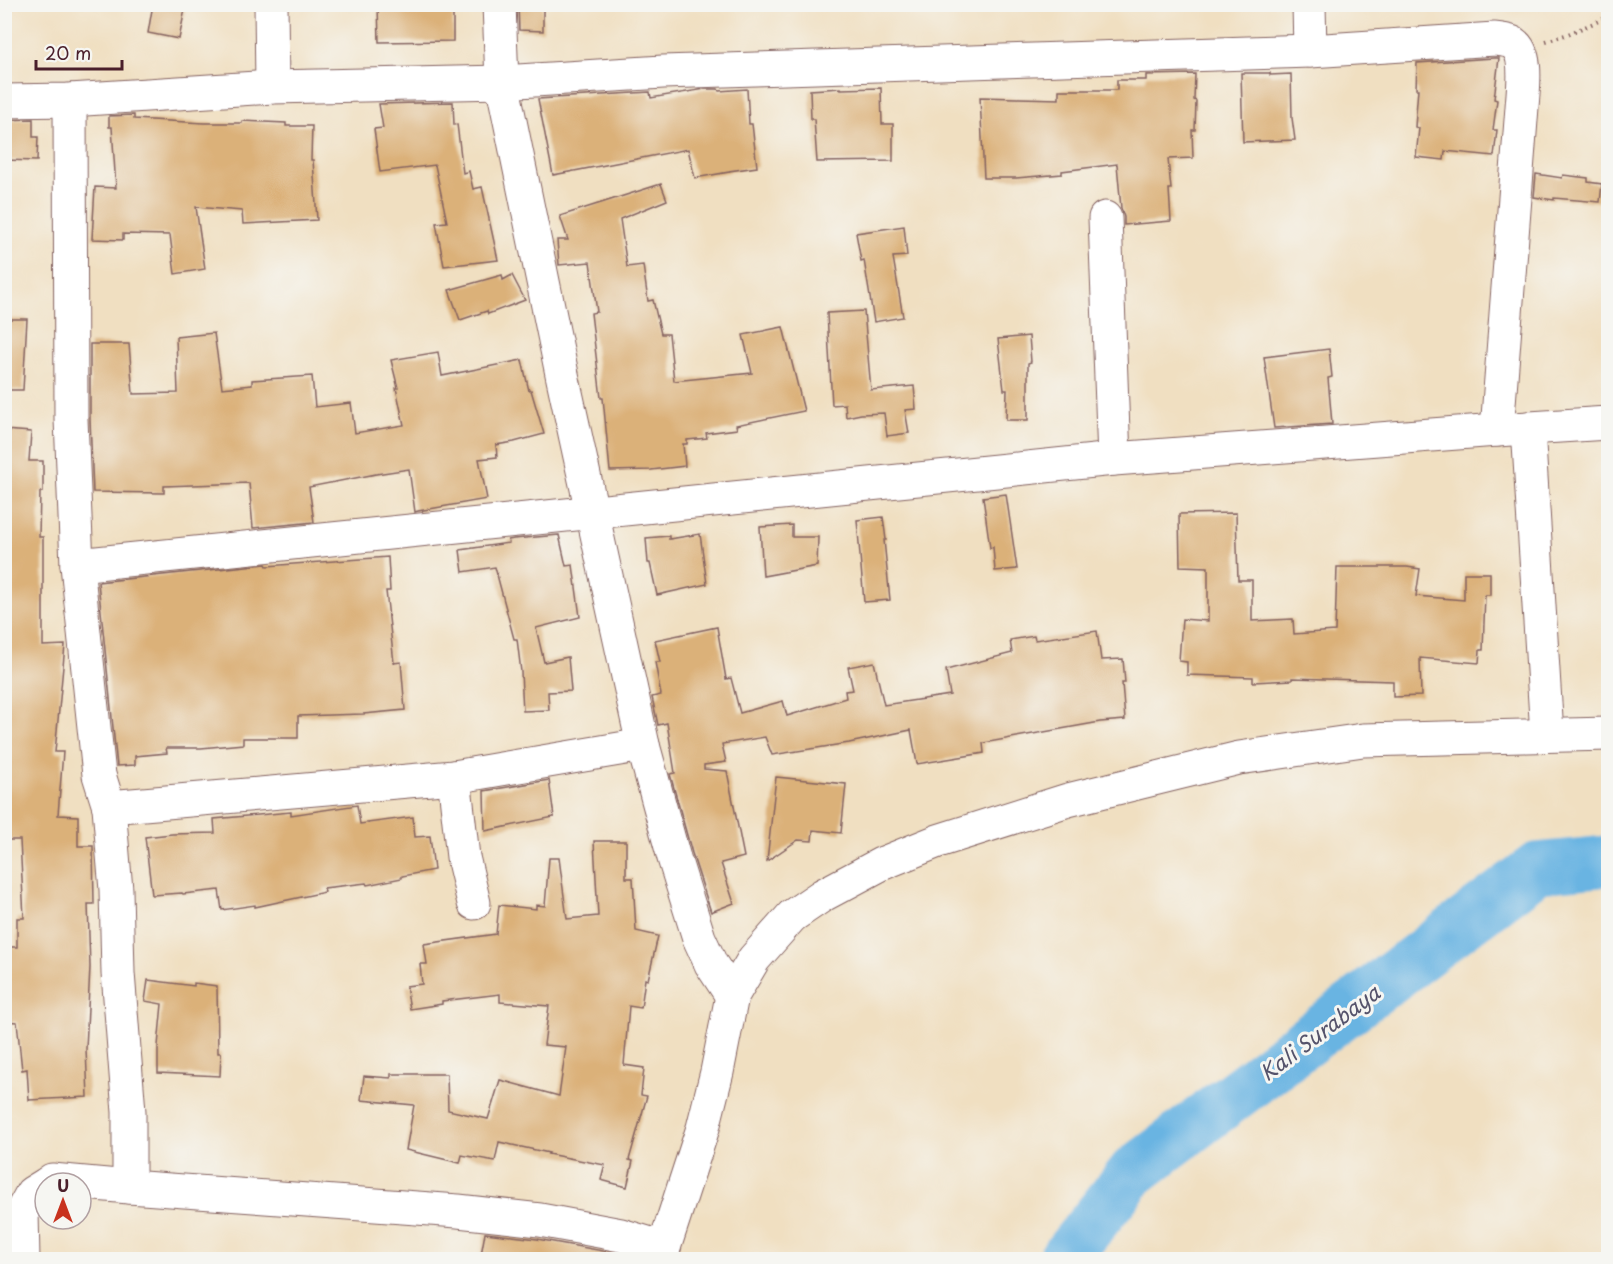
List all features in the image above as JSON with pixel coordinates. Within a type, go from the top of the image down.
[{"type":"street","points":[[271,4],[272,87]]},
{"type":"street","points":[[499,4],[501,82],[643,745],[699,938],[711,964],[732,996]]},
{"type":"street","points":[[1309,4],[1310,51]]},
{"type":"street","points":[[4,101],[70,100],[272,87],[501,82],[663,72],[1310,51],[1495,39],[1511,41],[1520,49],[1524,64],[1512,429],[1548,735]]},
{"type":"street","points":[[70,100],[71,419],[77,565],[99,776],[108,807],[116,890],[118,973],[129,1112],[129,1187]]},
{"type":"street","points":[[1105,218],[1114,459]]},
{"type":"street","points":[[77,565],[1114,459],[1608,423]]},
{"type":"street","points":[[93,1184],[458,1211],[540,1220],[621,1235],[662,1254],[704,1128],[732,996],[754,959],[792,916],[881,864],[938,841],[1068,801],[1239,758],[1363,740],[1608,734]]},
{"type":"street","points":[[108,807],[454,777],[643,745]]},
{"type":"street","points":[[454,777],[463,857],[474,903]]},
{"type":"street","points":[[23,1260],[22,1211],[33,1192]]},
{"type":"path","points":[[1520,49],[1568,34],[1608,17]]},
{"type":"building","points":[[153,4],[186,4],[179,39],[148,33]]},
{"type":"building","points":[[378,4],[453,4],[453,41],[379,42]]},
{"type":"building","points":[[518,4],[543,4],[543,31],[519,30]]},
{"type":"building","points":[[1499,58],[1494,99],[1497,100],[1493,130],[1497,130],[1494,156],[1445,151],[1444,160],[1416,157],[1419,128],[1415,127],[1418,89],[1416,89],[1417,63]]},
{"type":"building","points":[[1241,73],[1291,74],[1295,140],[1243,142]]},
{"type":"building","points":[[1195,74],[1193,158],[1168,159],[1171,221],[1124,225],[1117,164],[1062,171],[1062,174],[984,178],[980,97],[1059,99],[1059,90],[1117,90],[1117,80],[1146,80],[1146,75]]},
{"type":"building","points":[[881,88],[882,124],[893,124],[893,161],[817,162],[814,119],[811,119],[810,90]]},
{"type":"building","points":[[718,89],[719,91],[747,89],[749,124],[752,124],[757,167],[695,178],[688,149],[553,175],[538,99],[650,92],[651,98]]},
{"type":"building","points":[[453,102],[454,125],[457,124],[463,173],[469,171],[473,189],[482,187],[498,260],[444,266],[436,223],[447,222],[435,165],[380,172],[374,129],[383,128],[379,104]]},
{"type":"building","points":[[134,115],[134,119],[204,123],[242,123],[242,121],[286,123],[286,126],[312,126],[311,160],[313,160],[317,220],[243,224],[242,211],[196,207],[205,269],[175,274],[170,235],[123,234],[123,240],[92,239],[95,187],[116,188],[112,127],[109,127],[109,116]]},
{"type":"building","points":[[33,119],[33,137],[38,137],[37,161],[4,160],[4,120]]},
{"type":"building","points":[[1536,174],[1562,178],[1563,175],[1588,178],[1588,182],[1602,184],[1600,202],[1534,197]]},
{"type":"building","points":[[661,184],[667,200],[620,219],[627,267],[643,265],[648,301],[653,300],[661,334],[669,334],[674,381],[752,373],[743,335],[783,327],[804,411],[736,425],[737,429],[706,433],[707,438],[687,440],[687,444],[683,444],[685,466],[610,471],[591,313],[597,312],[590,262],[559,265],[557,240],[568,240],[560,216]]},
{"type":"building","points":[[904,226],[907,256],[893,257],[903,317],[874,322],[864,260],[861,261],[856,233]]},
{"type":"building","points":[[502,275],[503,280],[512,275],[525,300],[488,314],[487,311],[460,320],[449,290]]},
{"type":"building","points":[[864,311],[871,390],[914,386],[916,409],[905,410],[909,433],[887,436],[884,413],[846,417],[845,404],[832,405],[827,313]]},
{"type":"building","points":[[4,319],[27,319],[23,390],[4,390]]},
{"type":"building","points":[[214,333],[222,388],[252,385],[252,380],[312,376],[315,407],[351,403],[355,433],[404,425],[391,360],[438,352],[442,376],[522,360],[529,391],[531,390],[544,434],[496,445],[497,457],[479,459],[487,499],[415,512],[409,469],[309,487],[314,522],[253,528],[249,483],[164,486],[164,493],[93,492],[90,344],[129,344],[133,394],[178,393],[176,337]]},
{"type":"building","points":[[1029,336],[1031,362],[1028,363],[1028,420],[1006,420],[1007,390],[1004,390],[998,339]]},
{"type":"building","points":[[1329,349],[1332,377],[1328,378],[1332,424],[1274,428],[1264,357]]},
{"type":"building","points":[[4,430],[31,432],[29,461],[43,461],[39,537],[43,537],[43,646],[65,645],[55,752],[63,752],[58,815],[78,816],[78,846],[93,846],[94,904],[88,904],[90,967],[86,1049],[88,1097],[29,1100],[27,1069],[22,1070],[17,1022],[4,1021],[4,947],[17,947],[17,918],[24,918],[20,840],[4,840]]},
{"type":"building","points":[[1006,494],[1017,569],[995,571],[993,547],[990,548],[983,497]]},
{"type":"building","points":[[1236,513],[1238,580],[1252,580],[1252,621],[1293,619],[1294,634],[1335,631],[1337,567],[1420,569],[1416,596],[1464,600],[1464,573],[1490,573],[1490,595],[1485,595],[1483,650],[1480,650],[1479,663],[1420,658],[1421,696],[1393,697],[1393,681],[1292,678],[1292,680],[1253,682],[1253,677],[1187,675],[1187,662],[1179,661],[1182,619],[1208,621],[1208,567],[1180,566],[1179,514]]},
{"type":"building","points":[[883,517],[890,600],[864,602],[857,520]]},
{"type":"building","points":[[792,525],[792,537],[818,537],[817,566],[763,576],[760,527]]},
{"type":"building","points":[[700,534],[707,584],[657,595],[650,563],[648,563],[646,538],[669,536],[669,539]]},
{"type":"building","points":[[559,535],[566,566],[573,565],[580,617],[536,628],[544,662],[568,657],[571,691],[548,692],[549,710],[523,711],[517,639],[514,639],[495,567],[463,572],[460,550],[509,543],[508,540],[514,539]]},
{"type":"building","points":[[388,557],[390,591],[386,591],[394,663],[401,662],[405,710],[298,716],[298,738],[243,738],[243,744],[201,748],[166,748],[167,753],[135,756],[135,765],[117,766],[98,582],[266,564],[267,566]]},
{"type":"building","points":[[717,627],[726,679],[731,678],[740,713],[783,701],[787,716],[846,698],[845,691],[853,690],[848,667],[874,662],[884,705],[950,695],[946,670],[1012,653],[1010,640],[1034,636],[1035,640],[1097,631],[1101,660],[1123,659],[1125,720],[1100,722],[983,743],[984,753],[917,764],[911,730],[849,743],[772,755],[765,737],[722,744],[726,762],[704,765],[704,769],[727,771],[744,857],[721,863],[734,903],[711,912],[670,774],[675,773],[667,723],[658,725],[652,697],[661,695],[655,662],[660,662],[655,640]]},
{"type":"building","points":[[776,777],[846,784],[841,833],[813,830],[812,841],[798,840],[767,861]]},
{"type":"building","points":[[549,780],[554,817],[485,831],[484,791]]},
{"type":"building","points":[[357,805],[360,824],[413,817],[415,837],[430,836],[434,870],[367,885],[366,883],[324,888],[325,892],[255,907],[255,905],[222,910],[219,890],[152,895],[145,837],[215,833],[214,819],[291,812],[291,815]]},
{"type":"building","points":[[594,841],[626,841],[626,878],[633,878],[636,931],[658,936],[648,980],[645,979],[641,1008],[629,1006],[624,1065],[644,1068],[641,1095],[647,1096],[629,1160],[633,1161],[627,1187],[601,1180],[605,1165],[499,1142],[495,1161],[462,1155],[460,1163],[406,1150],[414,1105],[361,1100],[364,1076],[391,1078],[391,1074],[447,1074],[448,1110],[488,1119],[500,1080],[559,1096],[566,1047],[544,1045],[549,1006],[500,1002],[500,994],[442,1001],[442,1004],[410,1009],[406,986],[422,984],[420,964],[427,964],[424,944],[496,934],[499,905],[536,909],[536,905],[545,906],[549,858],[559,858],[567,919],[598,916]]},
{"type":"building","points":[[148,980],[194,986],[194,983],[217,986],[220,1076],[158,1073],[162,1004],[145,1001]]},
{"type":"building","points":[[485,1233],[537,1239],[614,1253],[613,1260],[480,1260]]},
{"type":"waterway","name":"Kali Surabaya","points":[[1063,1260],[1133,1172],[1537,868],[1608,861]]}]
